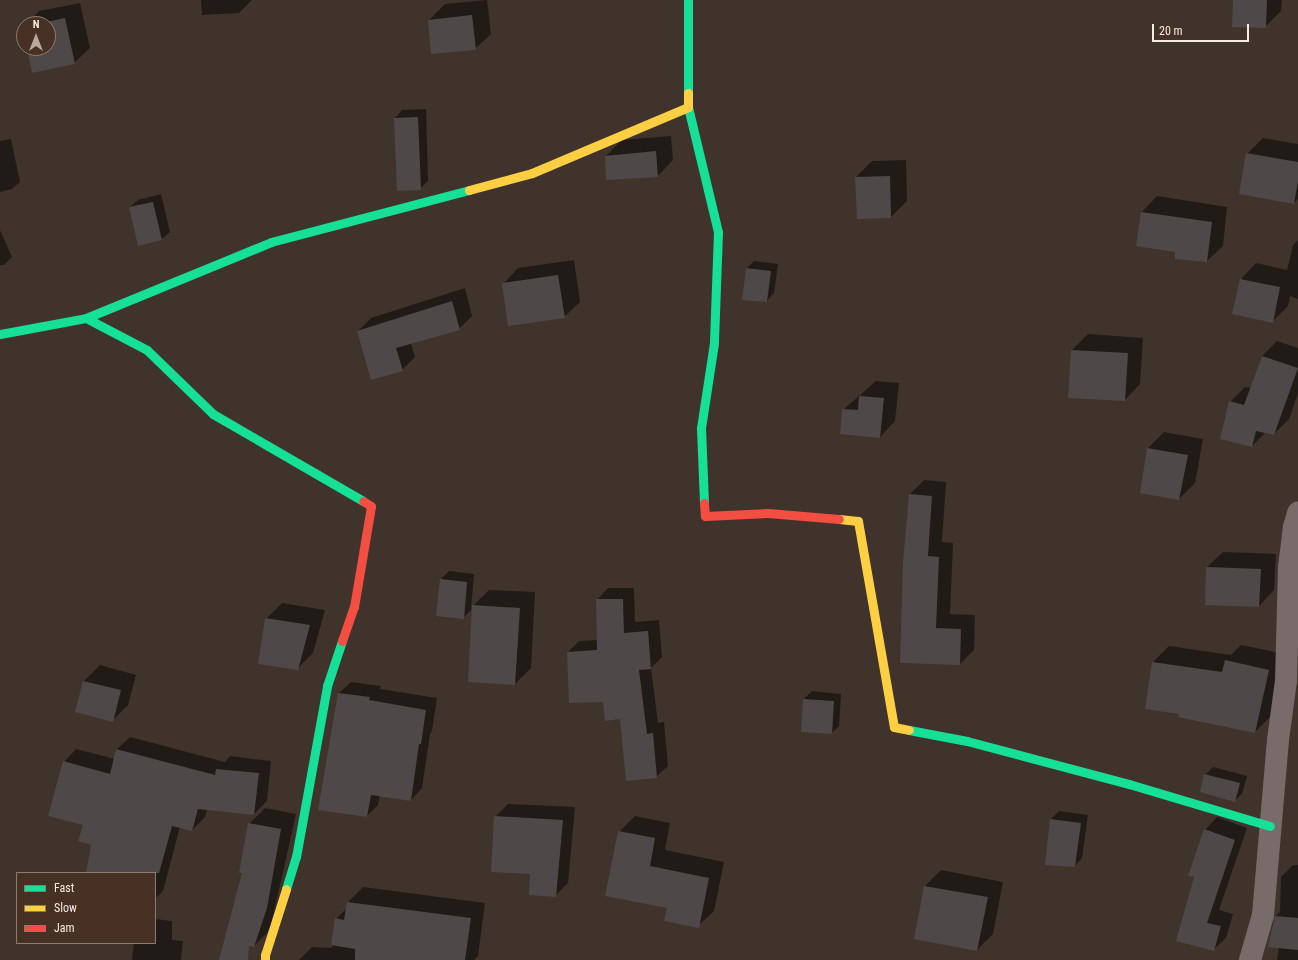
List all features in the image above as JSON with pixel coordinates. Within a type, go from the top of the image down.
[{"type":"street","points":[[688,0],[688,107],[718,232],[714,343],[701,428],[705,516],[768,513],[858,521],[894,727],[966,741],[1129,784],[1270,826]]},
{"type":"street","points":[[0,334],[86,318],[271,242],[532,173],[688,107]]},
{"type":"street","points":[[86,318],[147,350],[213,414],[371,506],[354,607],[327,686],[296,857],[265,955],[265,960]]},
{"type":"street","points":[[1250,960],[1263,915],[1270,826],[1286,681],[1289,567],[1294,527],[1298,513]]},
{"type":"building","points":[[1233,0],[1267,0],[1266,28],[1232,27]]},
{"type":"building","points":[[472,15],[476,50],[431,54],[428,20]]},
{"type":"building","points":[[65,18],[75,64],[32,73],[29,56],[56,56],[56,20]]},
{"type":"building","points":[[418,117],[421,190],[397,191],[394,118]]},
{"type":"building","points":[[656,151],[658,177],[606,180],[605,156]]},
{"type":"building","points":[[1246,153],[1298,162],[1298,181],[1294,204],[1239,194]]},
{"type":"building","points":[[890,176],[891,218],[857,219],[855,177]]},
{"type":"building","points":[[153,202],[162,240],[138,246],[129,207]]},
{"type":"building","points":[[1141,212],[1212,222],[1207,262],[1175,259],[1175,252],[1136,246]]},
{"type":"building","points":[[746,268],[771,271],[767,302],[742,300]]},
{"type":"building","points":[[558,275],[565,318],[508,326],[502,283]]},
{"type":"building","points":[[1240,279],[1280,287],[1273,323],[1232,314]]},
{"type":"building","points":[[452,301],[460,330],[396,348],[403,371],[371,380],[357,331]]},
{"type":"building","points":[[1071,350],[1128,353],[1125,401],[1068,398]]},
{"type":"building","points":[[1262,356],[1298,368],[1274,435],[1256,431],[1252,447],[1220,439],[1229,401],[1244,405]]},
{"type":"building","points":[[859,396],[884,398],[880,438],[840,434],[842,409],[858,410]]},
{"type":"building","points":[[1147,448],[1188,455],[1179,500],[1140,493]]},
{"type":"building","points":[[909,494],[932,496],[928,556],[939,557],[936,628],[961,629],[960,665],[900,663],[903,562]]},
{"type":"building","points":[[1206,567],[1261,569],[1259,607],[1205,605]]},
{"type":"building","points":[[440,579],[467,582],[464,619],[436,616]]},
{"type":"building","points":[[596,599],[623,599],[624,633],[648,631],[651,669],[639,670],[647,734],[653,733],[657,778],[626,781],[620,719],[605,721],[603,702],[569,703],[567,652],[597,650]]},
{"type":"building","points":[[472,605],[520,608],[515,685],[468,682]]},
{"type":"building","points":[[265,618],[310,625],[298,670],[258,664]]},
{"type":"building","points":[[1225,660],[1269,670],[1255,733],[1178,717],[1179,714],[1145,709],[1152,662],[1222,672]]},
{"type":"building","points":[[83,681],[121,690],[113,722],[75,712]]},
{"type":"building","points":[[338,693],[370,697],[369,700],[426,710],[421,744],[419,744],[411,801],[371,795],[367,817],[318,810]]},
{"type":"building","points":[[803,699],[834,701],[832,734],[801,732]]},
{"type":"building","points":[[116,749],[215,775],[216,769],[259,773],[254,815],[198,809],[192,831],[172,826],[159,873],[86,872],[91,845],[78,841],[83,825],[48,816],[63,761],[110,774]]},
{"type":"building","points":[[1204,774],[1240,783],[1235,802],[1200,792]]},
{"type":"building","points":[[494,816],[563,820],[556,897],[529,895],[530,874],[491,872]]},
{"type":"building","points":[[1050,819],[1081,823],[1075,867],[1045,865]]},
{"type":"building","points":[[248,823],[281,829],[267,908],[254,947],[249,946],[248,960],[219,960],[242,873],[239,873]]},
{"type":"building","points":[[1204,829],[1235,840],[1207,923],[1221,926],[1214,951],[1176,941],[1194,877],[1188,876]]},
{"type":"building","points":[[618,831],[655,838],[650,866],[709,878],[699,928],[664,921],[667,908],[605,896]]},
{"type":"building","points":[[924,886],[988,897],[977,951],[914,939]]},
{"type":"building","points":[[347,902],[471,918],[465,960],[355,960],[355,949],[331,945],[335,918],[344,920]]},
{"type":"building","points":[[1275,916],[1298,918],[1298,950],[1268,947]]},
{"type":"traffic: fast","points":[[688,0],[688,93]]},
{"type":"traffic: fast","points":[[688,107],[718,232],[714,343],[701,428],[704,503]]},
{"type":"traffic: fast","points":[[0,334],[86,318],[271,242],[469,190]]},
{"type":"traffic: fast","points":[[86,318],[147,350],[213,414],[363,501]]},
{"type":"traffic: fast","points":[[286,889],[296,857],[327,686],[342,641]]},
{"type":"traffic: fast","points":[[909,730],[967,741],[1129,784],[1270,826]]},
{"type":"traffic: slow","points":[[469,190],[532,173],[688,107],[688,93]]},
{"type":"traffic: slow","points":[[839,519],[858,521],[894,727],[909,730]]},
{"type":"traffic: slow","points":[[265,960],[265,955],[286,889]]},
{"type":"traffic: jam","points":[[342,641],[354,607],[371,506],[363,501]]},
{"type":"traffic: jam","points":[[704,503],[705,516],[768,513],[839,519]]}]
